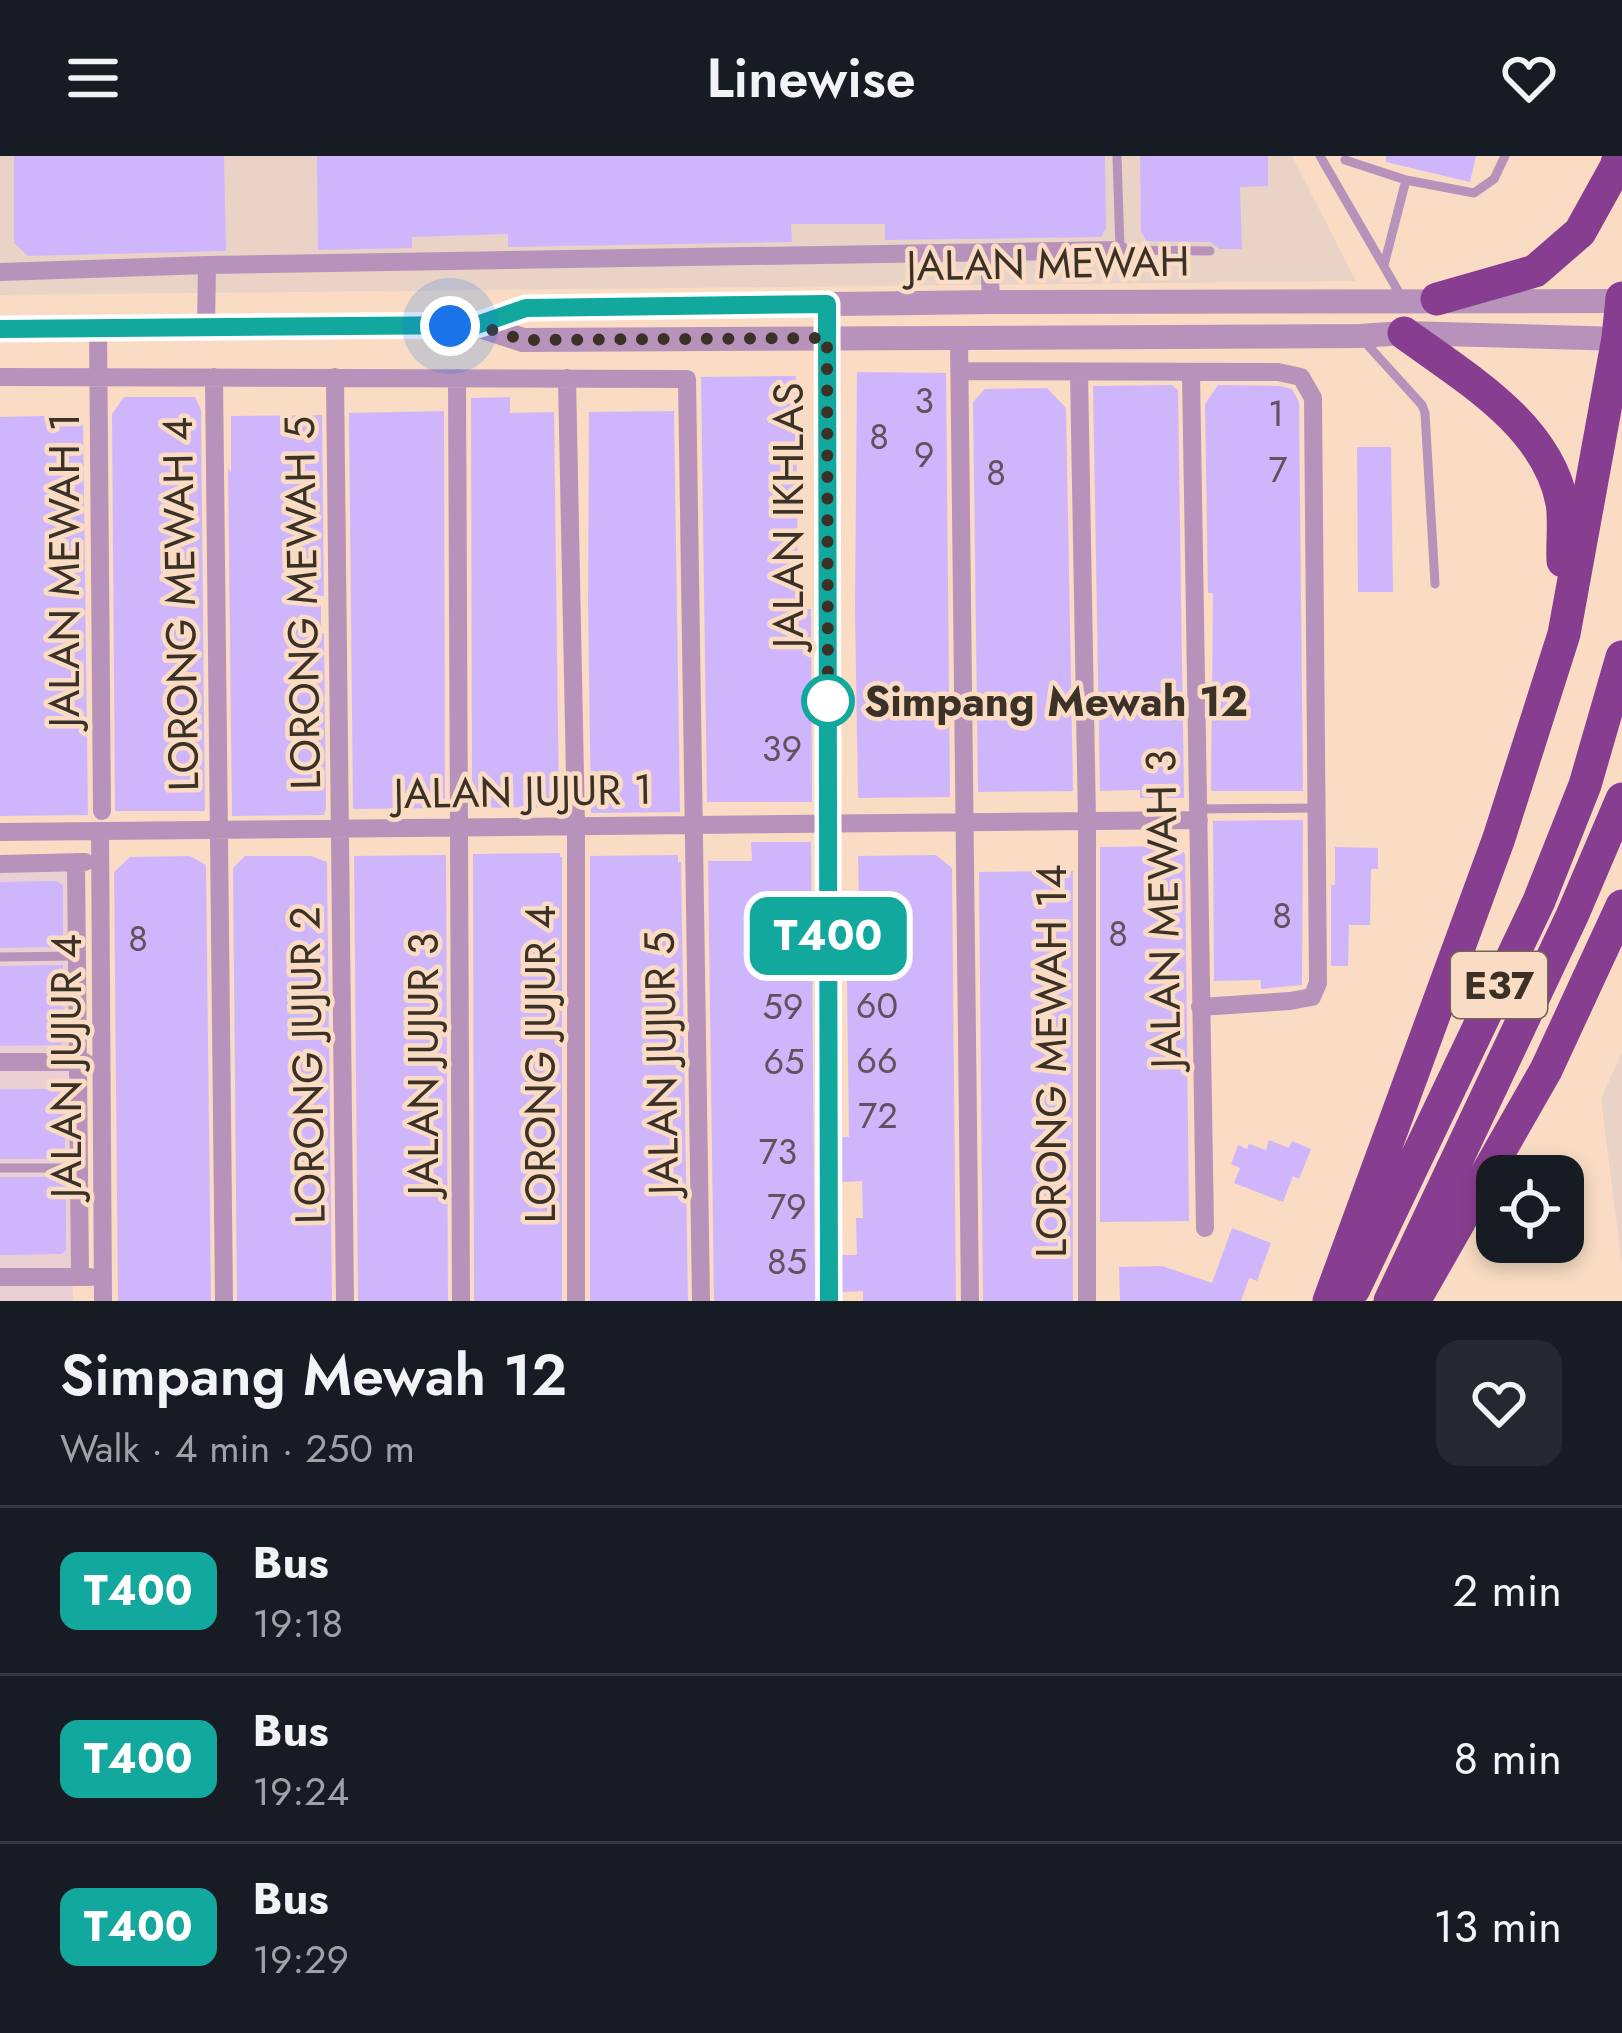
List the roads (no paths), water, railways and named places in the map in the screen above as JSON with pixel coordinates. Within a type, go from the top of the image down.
[{"type":"highway","points":[[1564,634],[1562,502],[1542,452],[1415,310],[1535,271],[1580,232],[1618,156]]},
{"type":"highway","points":[[1329,1301],[1499,838],[1564,634],[1620,339],[1622,300]]},
{"type":"highway","name":"E37","points":[[1348,1301],[1539,901],[1585,785],[1622,657]]},
{"type":"highway","name":"E37","points":[[1390,1301],[1573,916],[1622,799]]},
{"type":"highway","points":[[1414,1301],[1546,1070],[1622,906]]},
{"type":"street","points":[[0,272],[1120,250]]},
{"type":"street","points":[[988,251],[991,302]]},
{"type":"street","points":[[206,327],[207,265]]},
{"type":"street","name":"JALAN MEWAH","points":[[477,325],[526,308],[991,302],[1415,310],[1622,300]]},
{"type":"street","name":"JALAN IKHLAS","points":[[827,304],[829,1301]]},
{"type":"street","name":"JALAN MEWAH","points":[[0,329],[477,325],[523,340],[1360,336],[1415,310],[1620,339]]},
{"type":"street","name":"JALAN MEWAH 1","points":[[98,328],[101,821]]},
{"type":"street","points":[[958,337],[970,1301]]},
{"type":"street","points":[[959,371],[1278,371],[1301,377],[1313,398],[1318,983],[1312,997],[1200,1007]]},
{"type":"street","name":"LORONG MEWAH 14","points":[[1079,373],[1087,821],[1087,1301]]},
{"type":"street","name":"JALAN MEWAH 3","points":[[1191,374],[1205,1228]]},
{"type":"street","points":[[0,376],[567,378]]},
{"type":"street","name":"LORONG MEWAH 4","points":[[214,377],[218,830]]},
{"type":"street","name":"LORONG MEWAH 5","points":[[334,377],[341,828]]},
{"type":"street","name":"JALAN JUJUR 3","points":[[457,378],[461,1301]]},
{"type":"street","name":"JALAN JUJUR 5","points":[[567,378],[687,379],[700,1301]]},
{"type":"street","name":"LORONG JUJUR 4","points":[[567,378],[576,826],[577,1301]]},
{"type":"street","name":"JALAN JUJUR 1","points":[[0,832],[101,821],[218,830],[1087,821],[1198,814]]},
{"type":"street","name":"JALAN JUJUR 4","points":[[101,821],[103,1301]]},
{"type":"street","name":"LORONG JUJUR 2","points":[[341,828],[345,1301]]},
{"type":"street","points":[[218,830],[224,1301]]},
{"type":"street","points":[[76,862],[80,1276]]},
{"type":"street","points":[[0,864],[100,862]]},
{"type":"street","points":[[0,1062],[102,1062]]},
{"type":"street","points":[[0,1277],[103,1276]]},
{"type":"lane","points":[[1117,156],[1120,250],[1210,251]]},
{"type":"lane","points":[[1319,156],[1415,310]]},
{"type":"lane","points":[[1345,160],[1406,180],[1474,193],[1494,179],[1505,156]]},
{"type":"lane","points":[[1384,265],[1406,180]]},
{"type":"lane","points":[[1360,336],[1425,413],[1435,584]]},
{"type":"lane","points":[[1198,814],[1316,808]]},
{"type":"lane","points":[[0,957],[76,956]]},
{"type":"lane","points":[[0,1168],[78,1168]]},
{"type":"place","name":"Simpang Mewah 12","points":[[828,701]]}]
